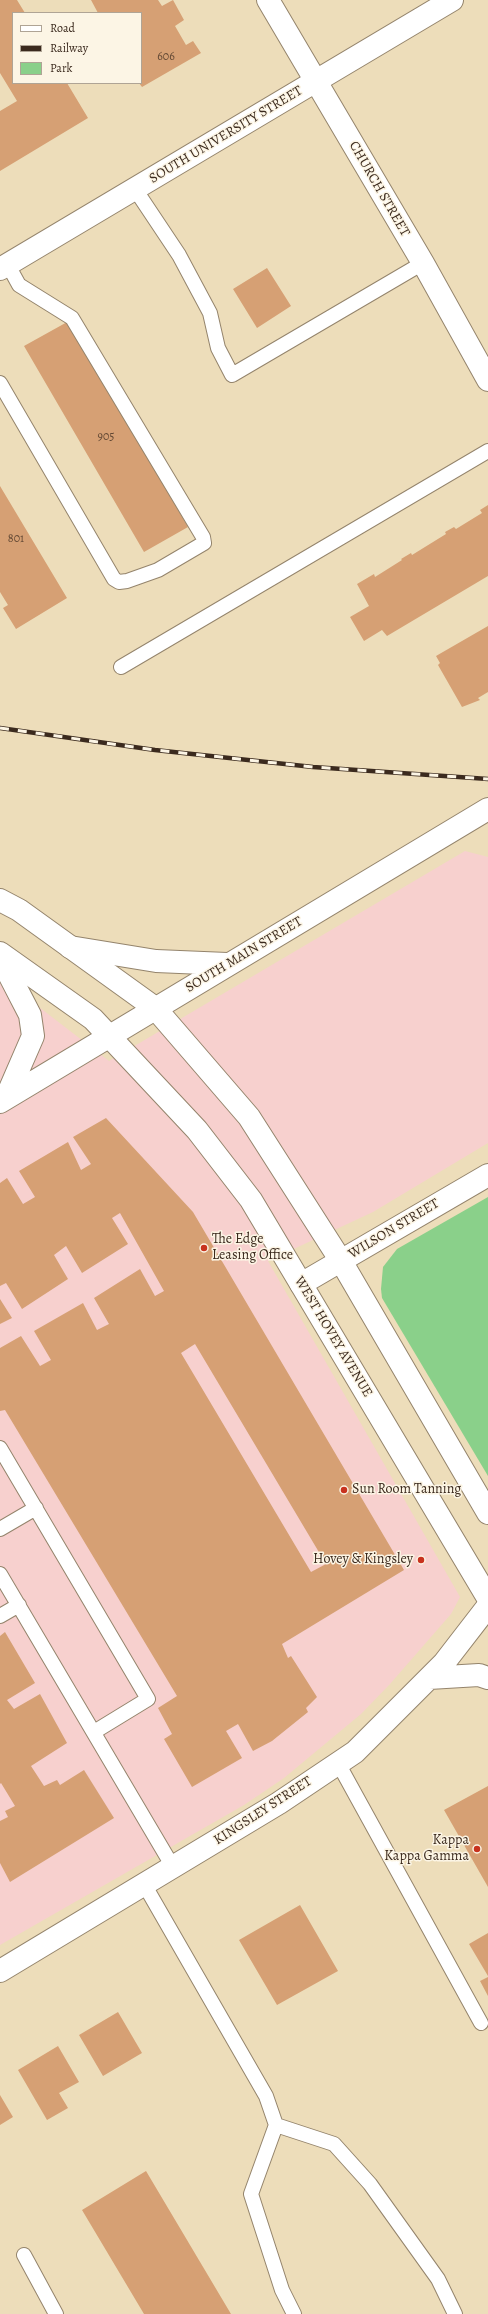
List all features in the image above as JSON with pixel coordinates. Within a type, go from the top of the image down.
[{"type":"main road","name":"CHURCH STREET","points":[[268,0],[423,263],[488,380]]},
{"type":"main road","name":"SOUTH UNIVERSITY STREET","points":[[4,267],[452,0]]},
{"type":"main road","name":"SOUTH MAIN STREET","points":[[3,1100],[227,964],[488,809]]},
{"type":"main road","points":[[0,900],[19,910],[155,1008],[249,1117],[341,1261],[488,1513]]},
{"type":"main road","points":[[70,947],[156,961],[227,964]]},
{"type":"main road","name":"WEST HOVEY AVENUE","points":[[0,953],[93,1019],[197,1130],[251,1200],[488,1598]]},
{"type":"main road","points":[[0,957],[30,1014],[33,1036],[3,1100]]},
{"type":"main road","name":"WILSON STREET","points":[[301,1284],[488,1175]]},
{"type":"main road","name":"KINGSLEY STREET","points":[[0,1971],[279,1803],[355,1752],[444,1663],[488,1606]]},
{"type":"main road","points":[[429,1678],[478,1675],[488,1678]]},
{"type":"lane","points":[[135,189],[179,256],[210,313],[218,348],[232,375],[423,263]]},
{"type":"lane","points":[[0,383],[114,579],[119,582],[127,581],[158,570],[204,543],[202,537],[72,318],[19,285],[4,267]]},
{"type":"lane","points":[[121,667],[488,451]]},
{"type":"lane","points":[[0,1448],[148,1698],[94,1732]]},
{"type":"lane","points":[[0,1529],[36,1508]]},
{"type":"lane","points":[[0,1574],[173,1867]]},
{"type":"lane","points":[[0,1616],[19,1605]]},
{"type":"lane","points":[[338,1763],[481,2024]]},
{"type":"lane","points":[[144,1884],[266,2096],[276,2125],[251,2194],[282,2290],[294,2314]]},
{"type":"lane","points":[[276,2125],[334,2144],[370,2184],[438,2279],[455,2314]]},
{"type":"lane","points":[[24,2255],[56,2314]]},
{"type":"shaded area","points":[[465,851],[488,857],[488,1143],[373,1212],[268,1261],[460,1597],[451,1614],[390,1684],[361,1714],[284,1778],[244,1805],[0,1945],[0,977],[109,1061]]},
{"type":"green space","points":[[488,1197],[488,1476],[382,1298],[381,1289],[383,1267],[397,1249]]},
{"type":"building","points":[[0,0],[17,0],[24,12],[12,12],[12,84],[68,84],[88,118],[0,171],[0,111],[17,101],[0,73]]},
{"type":"building","points":[[91,0],[158,0],[162,6],[173,0],[184,20],[175,26],[186,45],[193,41],[201,53],[142,87],[140,84],[142,84],[142,12],[97,12]]},
{"type":"building","points":[[267,268],[291,306],[257,328],[233,289]]},
{"type":"building","points":[[69,321],[188,527],[144,552],[24,346]]},
{"type":"building","points":[[0,486],[67,598],[16,629],[3,608],[8,605],[0,592]]},
{"type":"building","points":[[488,505],[488,576],[387,636],[382,630],[364,641],[350,617],[369,606],[357,584],[374,574],[375,577],[402,560],[401,559],[411,553],[412,555],[446,534],[445,532],[454,527],[456,529],[482,513],[480,510]]},
{"type":"building","points":[[488,626],[488,692],[478,698],[480,700],[462,707],[438,665],[440,663],[436,656]]},
{"type":"building","points":[[106,1118],[193,1212],[404,1570],[282,1644],[288,1658],[291,1656],[317,1697],[306,1708],[308,1712],[272,1741],[253,1751],[238,1724],[226,1731],[242,1758],[192,1787],[164,1739],[172,1734],[158,1708],[177,1696],[5,1410],[0,1411],[0,1348],[21,1336],[40,1366],[51,1360],[34,1331],[83,1303],[97,1330],[109,1324],[94,1298],[140,1269],[155,1296],[164,1291],[120,1213],[112,1218],[128,1244],[82,1273],[66,1246],[54,1255],[68,1279],[22,1309],[6,1283],[0,1286],[0,1183],[7,1178],[23,1204],[35,1197],[19,1171],[68,1142],[81,1170],[91,1164],[73,1137]],"holes":[[[195,1344],[326,1564],[311,1572],[181,1353]]]},
{"type":"building","points":[[0,1299],[12,1318],[0,1324]]},
{"type":"building","points":[[5,1632],[35,1683],[7,1700],[14,1709],[40,1694],[67,1743],[31,1766],[44,1786],[57,1780],[60,1785],[84,1770],[114,1818],[10,1882],[0,1863],[0,1821],[8,1817],[5,1811],[15,1806],[1,1783],[0,1784],[0,1636]]},
{"type":"building","name":"Kappa Kappa Gamma","points":[[488,1786],[488,1887],[444,1810]]},
{"type":"building","points":[[300,1905],[338,1971],[277,2005],[239,1940]]},
{"type":"building","points":[[488,1933],[488,1976],[469,1944]]},
{"type":"building","points":[[488,1977],[488,1996],[480,1981]]},
{"type":"building","points":[[118,2012],[142,2053],[103,2076],[79,2035]]},
{"type":"building","points":[[58,2046],[79,2082],[59,2093],[68,2108],[47,2120],[18,2070]]},
{"type":"building","points":[[0,2095],[13,2117],[0,2125]]},
{"type":"building","points":[[146,2171],[231,2314],[144,2314],[82,2210]]},
{"type":"railway","points":[[0,728],[155,750],[313,767],[488,779]]},
{"type":"place","name":"The Edge Leasing Office","points":[[204,1248]]},
{"type":"place","name":"Sun Room Tanning","points":[[344,1490]]},
{"type":"place","name":"Hovey & Kingsley","points":[[421,1560]]},
{"type":"place","name":"Kappa Kappa Gamma","points":[[477,1849]]}]
